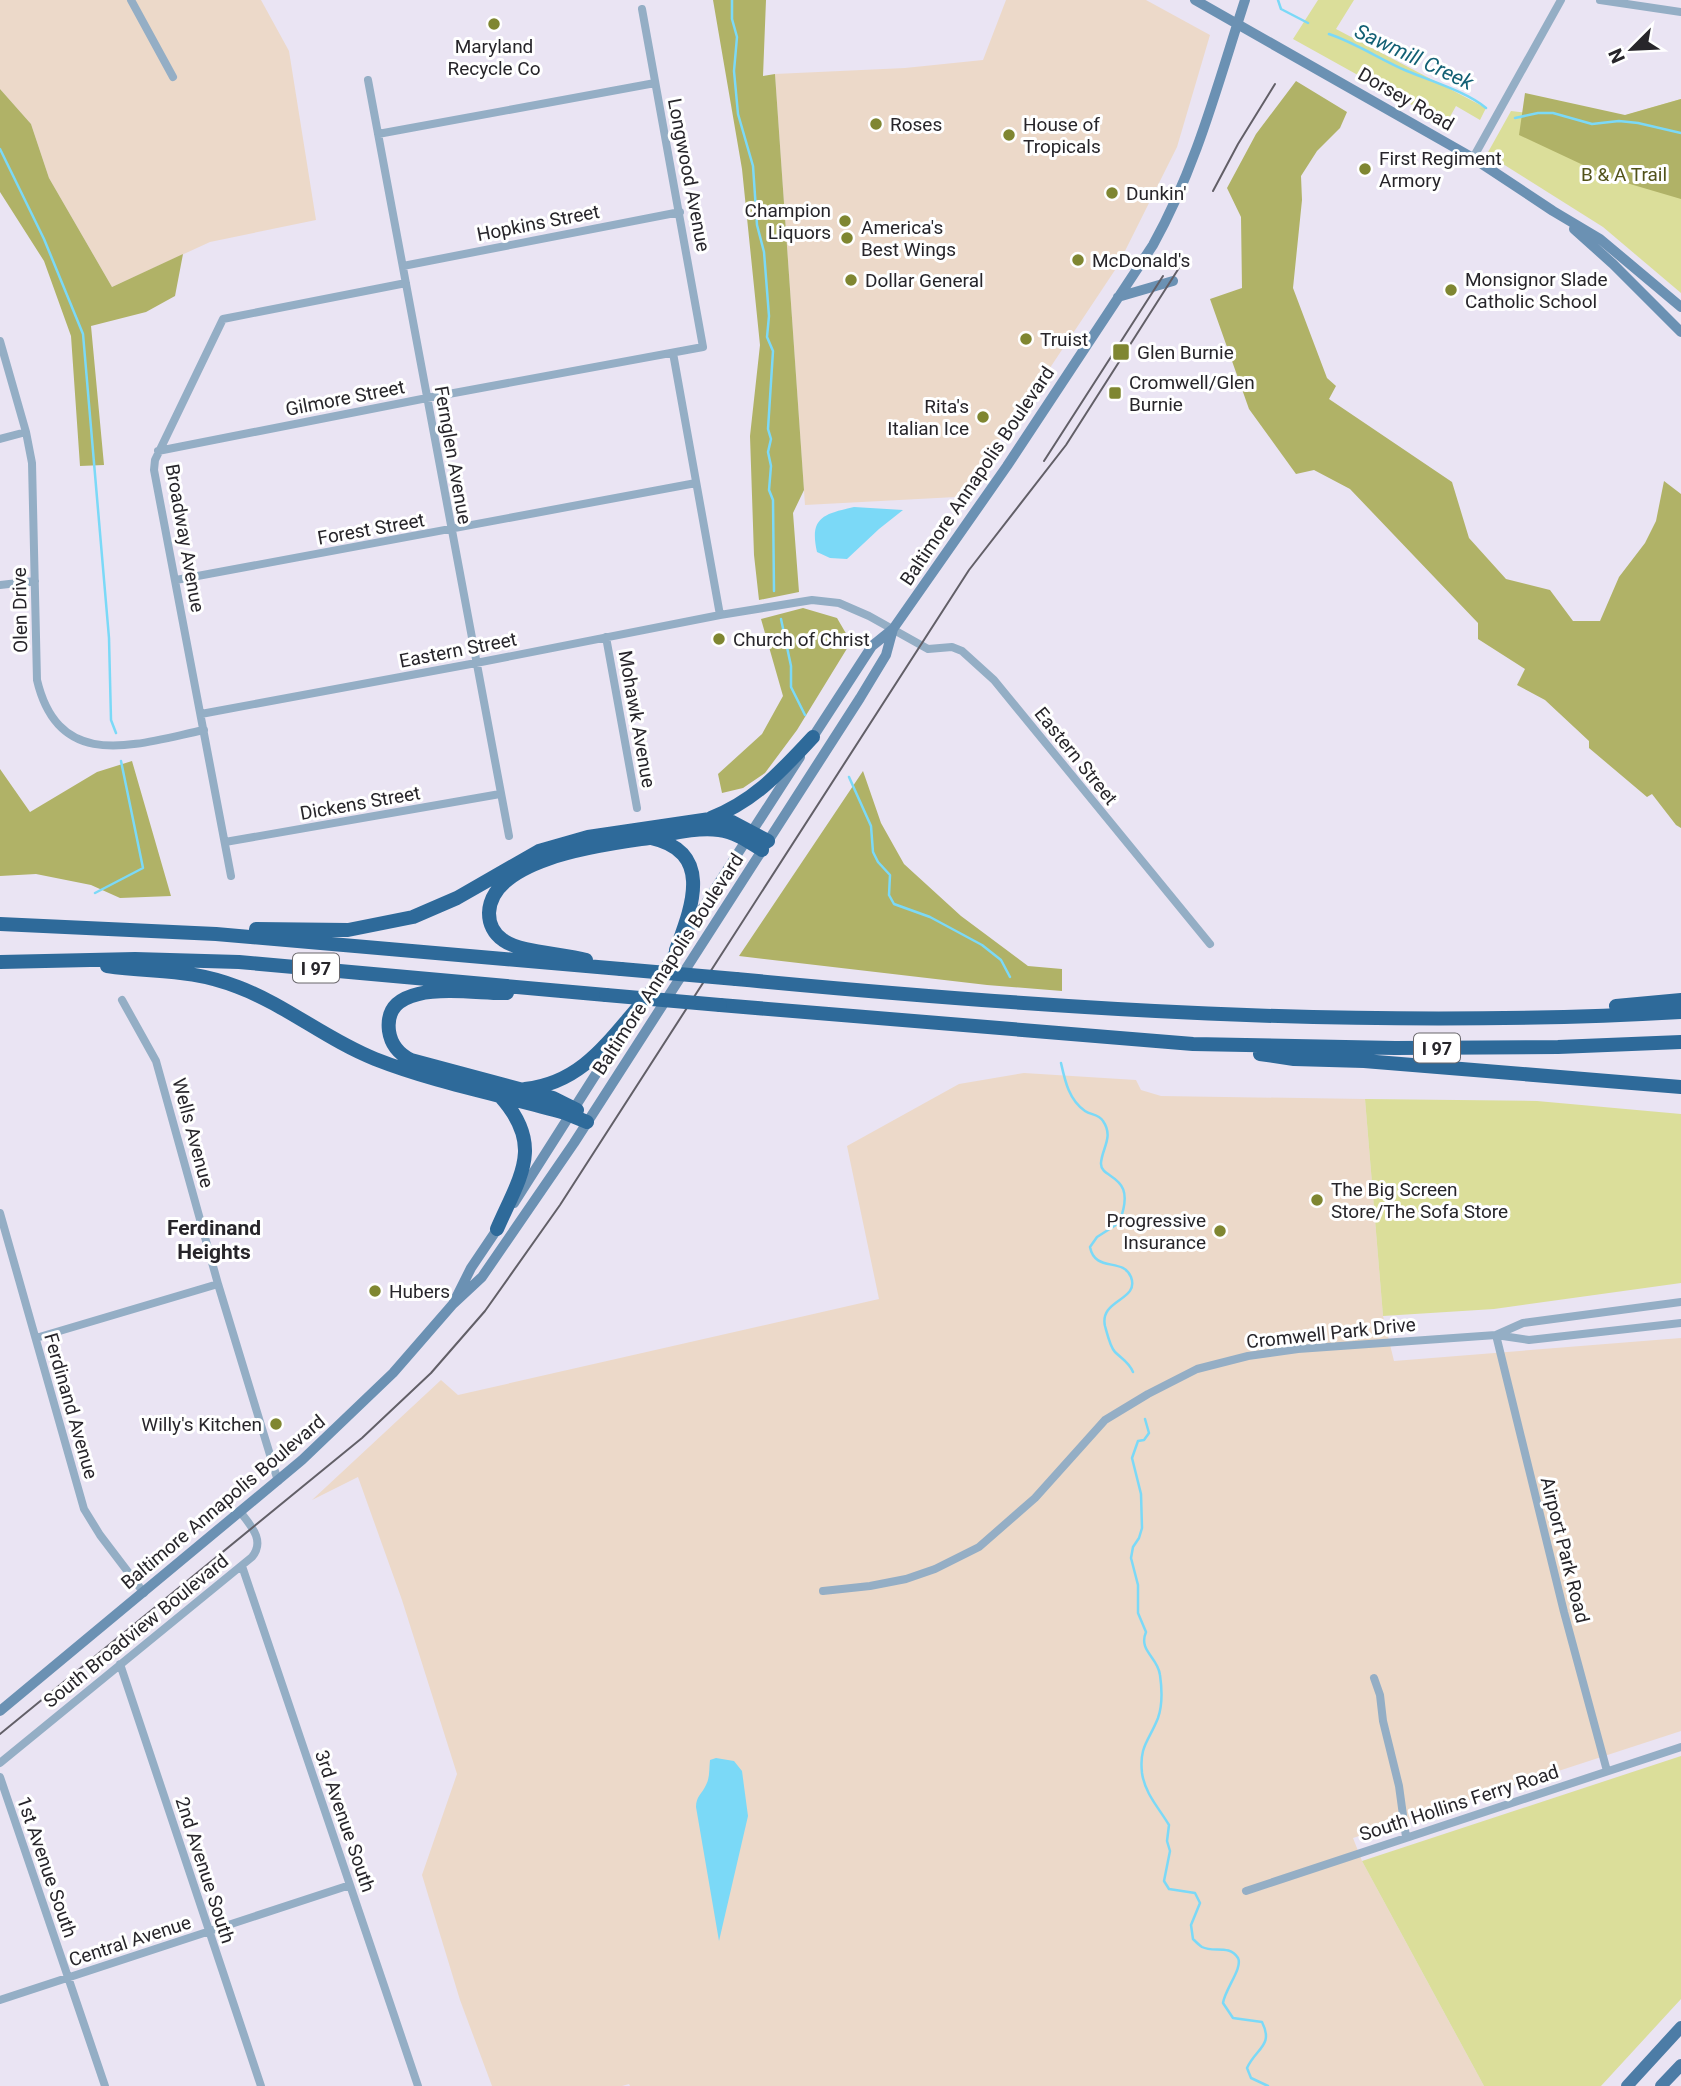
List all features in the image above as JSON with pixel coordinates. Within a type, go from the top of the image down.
[{"type":"highway","points":[[182,932],[281,929],[336,931],[413,917],[447,904],[527,857],[557,844],[710,819],[735,808],[760,792],[813,737]]},
{"type":"highway","points":[[710,819],[732,822],[765,846]]},
{"type":"highway","points":[[621,969],[565,954],[527,949],[507,943],[491,925],[490,905],[495,893],[503,884],[543,860],[582,848],[709,829],[750,836]]},
{"type":"highway","points":[[649,838],[664,842],[677,850],[687,862],[693,877],[693,900],[676,950]]},
{"type":"highway","name":"I 97","points":[[0,924],[182,932],[1110,1009],[1286,1016],[1474,1018],[1681,1012]]},
{"type":"highway","points":[[64,959],[128,969],[187,972],[213,978],[264,999],[372,1058],[499,1095],[573,1112]]},
{"type":"highway","name":"I 97","points":[[0,962],[64,959],[239,962],[1192,1044],[1395,1048],[1558,1047],[1681,1042]]},
{"type":"highway","points":[[567,991],[419,993],[402,1000],[391,1015],[390,1034],[402,1055],[416,1062],[553,1098],[589,1120]]},
{"type":"highway","points":[[1474,1018],[1681,1000]]},
{"type":"highway","points":[[518,1089],[549,1084],[574,1073],[598,1053],[641,1004]]},
{"type":"highway","points":[[1192,1044],[1294,1059],[1376,1062],[1681,1087]]},
{"type":"highway","points":[[497,1229],[520,1177],[526,1148],[519,1119],[499,1095]]},
{"type":"main road","name":"Dorsey Road","points":[[1195,0],[1474,158],[1600,239],[1681,307]]},
{"type":"main road","name":"Baltimore Annapolis Boulevard","points":[[453,1304],[471,1268],[872,646],[893,629],[1007,466],[1171,213],[1198,147],[1245,0]]},
{"type":"main road","name":"Dorsey Road","points":[[1553,211],[1613,264],[1681,332]]},
{"type":"main road","points":[[1118,296],[1173,281]]},
{"type":"main road","name":"Baltimore Annapolis Boulevard","points":[[0,1711],[278,1482],[393,1373],[489,1267],[589,1120],[886,655],[893,629]]},
{"type":"main road","points":[[1627,2086],[1681,2027]]},
{"type":"main road","points":[[1661,2086],[1681,2064]]},
{"type":"street","points":[[131,0],[173,77]]},
{"type":"street","points":[[1474,158],[1561,0]]},
{"type":"street","points":[[1600,0],[1681,12]]},
{"type":"street","name":"Longwood Avenue","points":[[642,9],[703,347]]},
{"type":"street","name":"Fernglen Avenue","points":[[368,80],[509,836]]},
{"type":"street","points":[[378,134],[655,83]]},
{"type":"street","name":"Hopkins Street","points":[[403,266],[680,212]]},
{"type":"street","name":"Broadway Avenue","points":[[231,876],[155,470],[158,451],[223,319],[406,283]]},
{"type":"street","name":"Olen Drive","points":[[0,341],[26,432],[32,470],[37,680],[45,705],[65,730],[91,745],[108,747],[204,730]]},
{"type":"street","name":"Gilmore Street","points":[[158,451],[703,347]]},
{"type":"street","points":[[673,353],[720,615]]},
{"type":"street","points":[[0,439],[26,432]]},
{"type":"street","name":"Forest Street","points":[[176,580],[696,483]]},
{"type":"street","points":[[0,585],[35,581]]},
{"type":"street","name":"Eastern Street","points":[[201,714],[720,615],[820,599],[839,603],[928,649],[952,648],[962,651],[984,670],[1210,944]]},
{"type":"street","name":"Mohawk Avenue","points":[[606,637],[637,808]]},
{"type":"street","name":"Dickens Street","points":[[225,842],[500,794]]},
{"type":"street","name":"Wells Avenue","points":[[122,1000],[156,1060],[218,1284],[278,1482]]},
{"type":"street","name":"Ferdinand Avenue","points":[[0,1213],[84,1509],[100,1535],[144,1592]]},
{"type":"street","points":[[36,1338],[218,1284]]},
{"type":"street","name":"Cromwell Park Drive","points":[[1496,1335],[1523,1323],[1681,1302]]},
{"type":"street","name":"Cromwell Park Drive","points":[[823,1591],[906,1579],[935,1569],[979,1547],[1035,1498],[1105,1420],[1197,1369],[1248,1356],[1298,1349],[1496,1335],[1529,1340],[1681,1323]]},
{"type":"street","name":"Airport Park Road","points":[[1496,1335],[1566,1619],[1607,1771]]},
{"type":"street","name":"South Broadview Boulevard","points":[[0,1763],[256,1552],[258,1541],[241,1513]]},
{"type":"street","name":"3rd Avenue South","points":[[242,1566],[418,2086]]},
{"type":"street","name":"2nd Avenue South","points":[[120,1664],[261,2086]]},
{"type":"street","points":[[1374,1678],[1399,1786],[1406,1837]]},
{"type":"street","name":"South Hollins Ferry Road","points":[[1246,1891],[1681,1747]]},
{"type":"street","name":"1st Avenue South","points":[[0,1777],[105,2086]]},
{"type":"street","name":"Central Avenue","points":[[0,2000],[350,1885]]},
{"type":"shaded area","points":[[0,0],[261,0],[289,51],[316,220],[210,242],[112,287],[49,178],[31,124],[0,89]]},
{"type":"shaded area","points":[[1006,0],[1146,0],[1210,35],[1177,147],[1117,267],[1018,416],[956,497],[805,505],[775,74],[905,68],[983,60]]},
{"type":"shaded area","points":[[1024,1073],[1136,1080],[1141,1090],[1161,1096],[1365,1099],[1383,1316],[1394,1361],[1681,1338],[1681,1731],[1353,1838],[1362,1861],[1484,2086],[492,2086],[460,2000],[422,1875],[457,1774],[402,1600],[358,1477],[312,1500],[441,1380],[458,1395],[879,1299],[847,1146],[959,1084]]},
{"type":"green space","points":[[713,0],[766,0],[763,76],[775,74],[804,490],[793,513],[799,592],[759,600],[754,555],[750,436],[760,345],[742,169]]},
{"type":"green space","points":[[1318,0],[1354,0],[1336,29],[1486,108],[1480,120],[1456,106],[1446,124],[1293,39]]},
{"type":"green space","points":[[1296,81],[1347,112],[1340,128],[1317,151],[1301,176],[1302,200],[1293,288],[1327,378],[1336,386],[1329,399],[1452,482],[1469,538],[1506,579],[1550,590],[1573,621],[1600,621],[1619,577],[1645,543],[1656,521],[1664,481],[1681,494],[1681,828],[1652,794],[1647,797],[1589,748],[1589,741],[1545,700],[1517,685],[1525,669],[1478,639],[1478,623],[1350,489],[1314,470],[1296,474],[1249,409],[1210,299],[1242,288],[1241,217],[1227,188],[1256,134]]},
{"type":"green space","points":[[0,89],[31,124],[49,178],[112,287],[183,254],[175,296],[146,312],[91,326],[104,465],[80,466],[71,336],[44,261],[0,192]]},
{"type":"green space","points":[[1525,93],[1625,115],[1681,99],[1681,199],[1613,179],[1519,135]]},
{"type":"green space","name":"B & A Trail","points":[[1681,99],[1681,293],[1603,227],[1487,154],[1511,111],[1602,122]]},
{"type":"green space","points":[[803,608],[837,618],[851,642],[797,730],[765,773],[743,788],[722,793],[718,774],[762,734],[783,696],[761,619]]},
{"type":"green space","points":[[132,761],[171,896],[120,898],[91,885],[36,874],[0,876],[0,769],[30,812],[97,772]]},
{"type":"green space","points":[[863,771],[881,823],[904,864],[961,916],[1028,966],[1062,969],[1062,991],[987,985],[739,956]]},
{"type":"green space","points":[[1365,1099],[1537,1101],[1681,1114],[1681,1283],[1494,1309],[1383,1316]]},
{"type":"green space","points":[[1681,1756],[1681,1999],[1601,2086],[1484,2086],[1362,1861]]},
{"type":"water","points":[[854,507],[903,510],[847,559],[830,558],[817,552],[815,531],[821,519],[834,512]]},
{"type":"water","points":[[716,1758],[734,1761],[742,1771],[748,1816],[719,1941],[696,1807],[708,1779],[710,1760]]},
{"type":"waterway","points":[[732,0],[732,19],[737,37],[734,71],[738,114],[753,166],[757,225],[764,252],[769,316],[767,337],[773,351],[768,429],[771,439],[768,452],[771,466],[769,490],[773,500],[774,591]]},
{"type":"waterway","name":"Sawmill Creek","points":[[1278,0],[1281,9],[1308,23]]},
{"type":"waterway","name":"Sawmill Creek","points":[[1329,34],[1459,92],[1486,108]]},
{"type":"waterway","name":"Sawmill Creek","points":[[1515,118],[1553,113],[1592,124],[1619,121],[1681,133]]},
{"type":"waterway","points":[[0,149],[44,239],[83,334],[109,638],[111,720],[116,733]]},
{"type":"waterway","points":[[781,619],[791,666],[791,687],[805,715]]},
{"type":"waterway","points":[[95,893],[143,868],[121,761]]},
{"type":"waterway","points":[[849,777],[871,826],[873,852],[890,875],[889,895],[894,904],[930,917],[982,945],[1001,960],[1010,977]]},
{"type":"waterway","points":[[1061,1063],[1071,1096],[1085,1111],[1099,1117],[1106,1127],[1102,1169],[1122,1186],[1124,1207],[1119,1223],[1097,1237],[1090,1247],[1097,1260],[1122,1268],[1131,1277],[1130,1291],[1108,1310],[1105,1326],[1115,1352],[1133,1372]]},
{"type":"waterway","points":[[1145,1419],[1149,1433],[1144,1440],[1138,1441],[1132,1458],[1141,1494],[1142,1528],[1131,1558],[1138,1585],[1138,1613],[1146,1632],[1146,1649],[1156,1663],[1162,1696],[1158,1718],[1143,1750],[1142,1773],[1149,1794],[1169,1825],[1167,1841],[1170,1851],[1164,1881],[1169,1889],[1195,1893],[1200,1903],[1191,1925],[1193,1939],[1202,1947],[1230,1951],[1238,1958],[1238,1967],[1223,2003],[1233,2018],[1262,2022],[1265,2042],[1247,2068],[1251,2078],[1268,2086]]},
{"type":"tram line","points":[[1213,191],[1275,84]]},
{"type":"tram line","points":[[0,1734],[362,1438],[431,1373],[485,1311],[560,1205],[969,570],[1066,445],[1186,257]]},
{"type":"tram line","points":[[1044,461],[1163,276]]},
{"type":"place","name":"Maryland Recycle Co","points":[[494,24]]},
{"type":"place","name":"Roses","points":[[876,124]]},
{"type":"place","name":"House of Tropicals","points":[[1009,135]]},
{"type":"place","name":"First Regiment Armory","points":[[1365,169]]},
{"type":"place","name":"Dunkin'","points":[[1112,193]]},
{"type":"place","name":"Champion Liquors","points":[[845,221]]},
{"type":"place","name":"America's Best Wings","points":[[847,238]]},
{"type":"place","name":"McDonald's","points":[[1078,260]]},
{"type":"place","name":"Dollar General","points":[[851,280]]},
{"type":"place","name":"Monsignor Slade Catholic School","points":[[1451,290]]},
{"type":"place","name":"Truist","points":[[1026,339]]},
{"type":"place","name":"Glen Burnie","points":[[1121,352]]},
{"type":"place","name":"Cromwell/Glen Burnie","points":[[1115,393]]},
{"type":"place","name":"Rita's Italian Ice","points":[[983,417]]},
{"type":"place","name":"Church of Christ","points":[[719,639]]},
{"type":"place","name":"The Big Screen Store/The Sofa Store","points":[[1317,1200]]},
{"type":"place","name":"Progressive Insurance","points":[[1220,1231]]},
{"type":"place","name":"Hubers","points":[[375,1291]]},
{"type":"place","name":"Willy's Kitchen","points":[[276,1424]]},
{"type":"district","name":"Ferdinand Heights","points":[[214,1240]]}]
